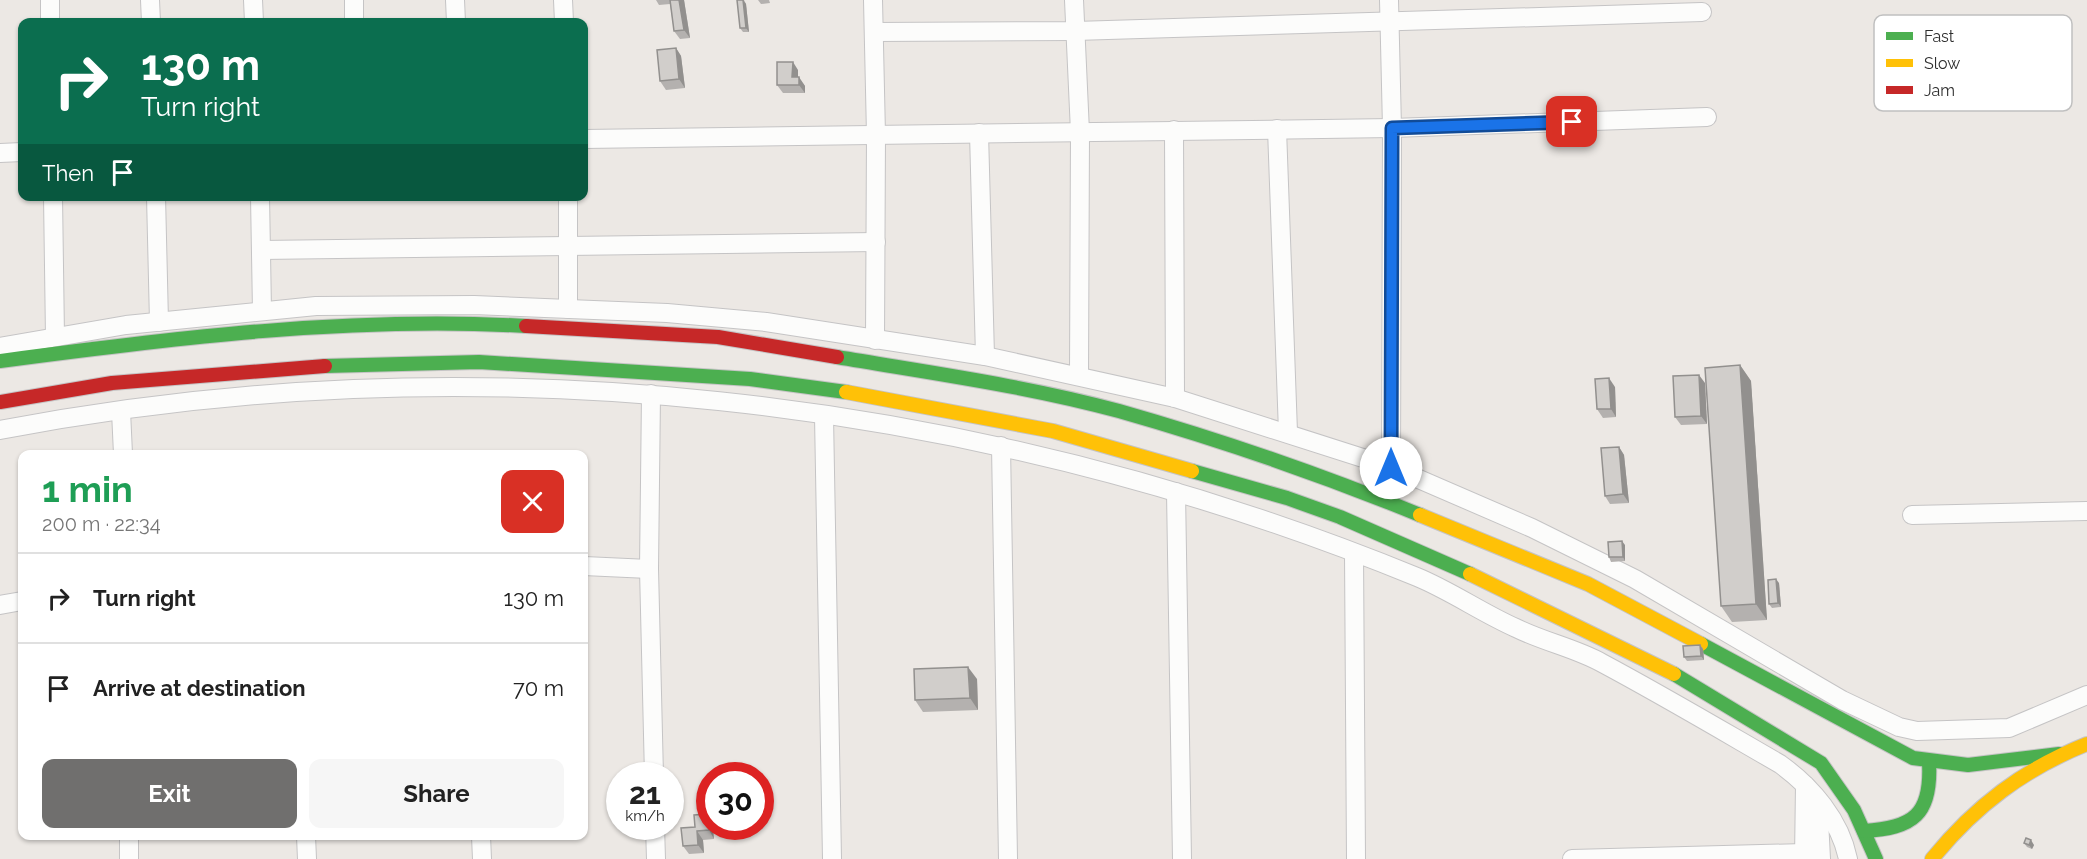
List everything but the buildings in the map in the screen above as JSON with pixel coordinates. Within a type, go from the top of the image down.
[{"type":"main road","points":[[0,362],[133,343],[306,328],[473,323],[718,337],[1005,386],[1118,411],[1235,448],[1437,521],[1588,584],[1753,670],[1887,746],[1929,762],[1964,766],[2008,763],[2059,754],[2087,744]]},
{"type":"main road","points":[[0,402],[112,383],[218,374],[304,367],[479,363],[750,379],[861,394],[1053,431],[1287,498],[1407,545],[1482,579],[1683,679],[1821,762],[1854,810],[1876,859]]},
{"type":"main road","points":[[1932,859],[1977,809],[2011,781],[2059,754]]},
{"type":"main road","points":[[1864,831],[1896,829],[1923,810],[1931,781],[1929,762]]},
{"type":"street","points":[[50,0],[50,18]]},
{"type":"street","points":[[150,0],[151,18]]},
{"type":"street","points":[[253,0],[254,18]]},
{"type":"street","points":[[354,0],[354,18]]},
{"type":"street","points":[[455,0],[456,18]]},
{"type":"street","points":[[563,0],[564,18]]},
{"type":"street","points":[[873,0],[876,135],[875,340]]},
{"type":"street","points":[[1074,0],[1080,132],[1080,375]]},
{"type":"street","points":[[1389,0],[1392,128],[1391,468]]},
{"type":"street","points":[[873,32],[1075,31],[1702,12]]},
{"type":"street","points":[[588,139],[1392,128],[1707,117]]},
{"type":"street","points":[[1277,129],[1288,432]]},
{"type":"street","points":[[1174,130],[1175,398]]},
{"type":"street","points":[[979,133],[985,356]]},
{"type":"street","points":[[0,153],[18,152]]},
{"type":"street","points":[[53,201],[55,337]]},
{"type":"street","points":[[156,201],[159,322]]},
{"type":"street","points":[[260,201],[262,311]]},
{"type":"street","points":[[568,201],[568,309]]},
{"type":"street","points":[[261,250],[876,242]]},
{"type":"street","points":[[0,347],[159,322],[262,311],[316,306],[427,305],[667,313],[766,322],[985,356],[1080,375],[1175,398],[1288,432],[1391,468],[1532,528],[1635,579],[1842,700],[1899,728],[1917,731],[2009,728],[2087,695]]},
{"type":"street","points":[[0,430],[121,411],[264,395],[404,388],[551,388],[718,400],[1001,446],[1176,492],[1354,553],[1424,580],[1517,629],[1599,660],[1780,765],[1805,785],[1818,800],[1837,829],[1848,859]]},
{"type":"street","points":[[651,394],[649,569],[654,762]]},
{"type":"street","points":[[121,411],[123,450]]},
{"type":"street","points":[[824,416],[832,859]]},
{"type":"street","points":[[1001,446],[1008,859]]},
{"type":"street","points":[[1176,492],[1182,859]]},
{"type":"street","points":[[1912,515],[2087,511]]},
{"type":"street","points":[[1354,553],[1356,859]]},
{"type":"street","points":[[588,566],[649,569]]},
{"type":"street","points":[[0,605],[18,602]]},
{"type":"street","points":[[1805,785],[1810,857]]},
{"type":"street","points":[[1810,857],[1818,800]]},
{"type":"street","points":[[129,840],[129,859]]},
{"type":"street","points":[[306,840],[307,859]]},
{"type":"street","points":[[482,840],[482,859]]},
{"type":"street","points":[[655,840],[656,859]]},
{"type":"street","points":[[1572,859],[1810,857]]},
{"type":"traffic: fast","points":[[0,361],[131,344],[262,331],[394,324],[526,326]]},
{"type":"traffic: fast","points":[[837,357],[1014,387],[1119,411],[1271,459],[1420,515]]},
{"type":"traffic: fast","points":[[325,366],[479,362],[750,379],[846,392]]},
{"type":"traffic: fast","points":[[1192,471],[1287,498],[1340,517],[1470,574]]},
{"type":"traffic: fast","points":[[1701,644],[1913,758],[1968,765],[2059,754]]},
{"type":"traffic: fast","points":[[1674,674],[1821,763],[1854,810],[1876,859]]},
{"type":"traffic: fast","points":[[1864,831],[1895,826],[1907,822],[1916,815],[1927,795],[1929,762]]},
{"type":"traffic: slow","points":[[846,392],[1053,431],[1192,471]]},
{"type":"traffic: slow","points":[[1420,515],[1588,584],[1701,644]]},
{"type":"traffic: slow","points":[[1470,574],[1674,674]]},
{"type":"traffic: slow","points":[[1932,859],[1966,822],[2002,791],[2042,765],[2087,744]]},
{"type":"traffic: jam","points":[[526,326],[718,337],[837,357]]},
{"type":"traffic: jam","points":[[0,402],[112,383],[325,366]]},
{"type":"route","points":[[1391,468],[1392,128],[1572,122]]}]
